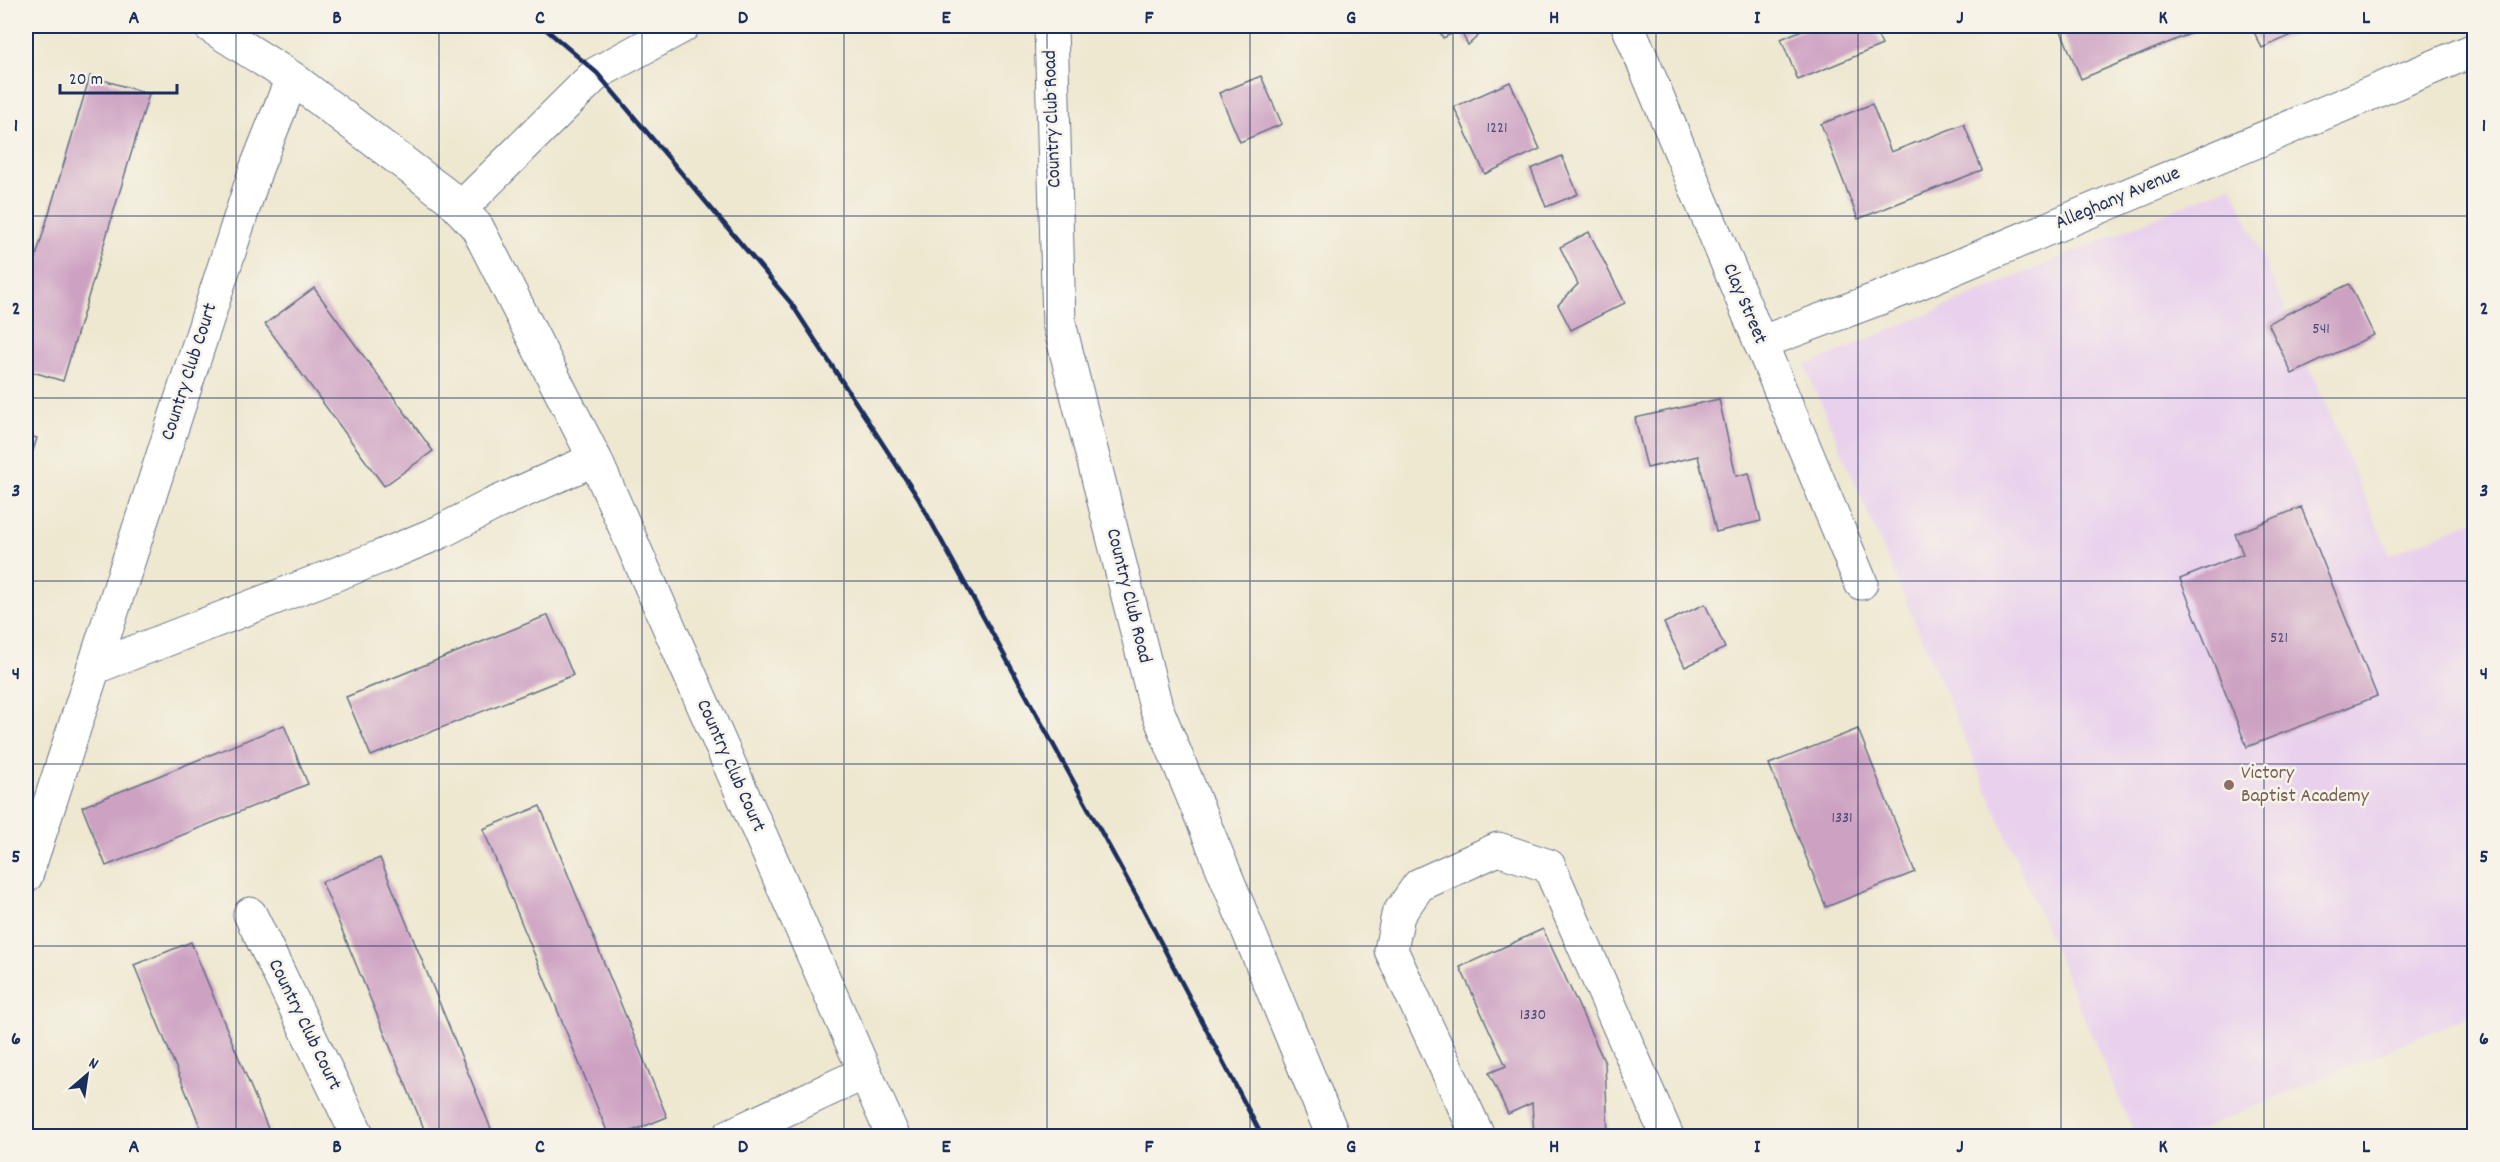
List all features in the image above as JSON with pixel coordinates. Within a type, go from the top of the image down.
[{"type":"street","name":"Country Club Court","points":[[210,26],[291,78],[450,198],[477,226],[595,459],[892,1137]]},
{"type":"street","points":[[460,209],[597,74],[683,26]]},
{"type":"street","name":"Country Club Road","points":[[1051,26],[1059,323],[1156,707],[1333,1137]]},
{"type":"street","name":"Clay Street","points":[[1629,26],[1861,582]]},
{"type":"street","name":"Alleghany Avenue","points":[[1760,344],[1904,289],[2475,50]]},
{"type":"street","name":"Country Club Court","points":[[26,876],[256,168],[291,78]]},
{"type":"street","points":[[93,668],[380,557],[440,532],[492,505],[595,459]]},
{"type":"street","points":[[1478,1137],[1391,950],[1398,915],[1419,885],[1498,849],[1549,866],[1667,1137]]},
{"type":"street","name":"Country Club Court","points":[[250,914],[358,1137]]},
{"type":"street","points":[[729,1137],[864,1072]]},
{"type":"shaded area","name":"Victory Baptist Academy","points":[[2232,185],[2390,555],[2474,520],[2474,1014],[2185,1136],[2135,1136],[1805,366]]},
{"type":"building","points":[[1437,26],[1489,26],[1468,45],[1460,30],[1443,38]]},
{"type":"building","points":[[1808,26],[1873,26],[1882,45],[1798,80],[1781,39]]},
{"type":"building","points":[[2059,26],[2197,26],[2199,30],[2081,79]]},
{"type":"building","points":[[2251,26],[2313,26],[2262,48]]},
{"type":"building","points":[[90,76],[149,94],[63,381],[26,370],[26,290]]},
{"type":"building","points":[[1261,76],[1282,124],[1240,142],[1219,93]]},
{"type":"building","points":[[1510,82],[1540,149],[1485,174],[1454,107]]},
{"type":"building","points":[[1872,104],[1891,152],[1964,124],[1982,170],[1858,219],[1821,124]]},
{"type":"building","points":[[1562,156],[1578,194],[1546,207],[1531,169]]},
{"type":"building","points":[[1589,232],[1625,303],[1571,330],[1558,305],[1578,284],[1560,247]]},
{"type":"building","points":[[2349,284],[2374,335],[2292,374],[2268,323]]},
{"type":"building","points":[[314,288],[433,451],[384,486],[265,324]]},
{"type":"building","points":[[1719,399],[1736,476],[1749,473],[1761,521],[1716,532],[1698,456],[1647,468],[1635,418]]},
{"type":"building","points":[[26,435],[37,438],[26,473]]},
{"type":"building","points":[[2301,507],[2377,696],[2247,747],[2180,579],[2243,554],[2235,534]]},
{"type":"building","points":[[1705,604],[1725,648],[1685,667],[1664,623]]},
{"type":"building","points":[[548,615],[573,675],[371,756],[346,697]]},
{"type":"building","points":[[284,725],[308,784],[106,866],[82,807]]},
{"type":"building","points":[[1858,729],[1915,872],[1826,907],[1769,764]]},
{"type":"building","points":[[540,806],[667,1117],[620,1136],[609,1136],[483,829]]},
{"type":"building","points":[[380,858],[494,1136],[427,1136],[322,882]]},
{"type":"building","points":[[1543,929],[1605,1063],[1608,1136],[1534,1136],[1532,1103],[1508,1114],[1489,1073],[1506,1066],[1460,967]]},
{"type":"building","points":[[191,942],[271,1136],[204,1136],[134,965]]},
{"type":"railway","points":[[542,26],[597,73],[791,303],[918,498],[1138,899],[1262,1136]]},
{"type":"place","name":"Victory Baptist Academy","points":[[2229,785]]}]
